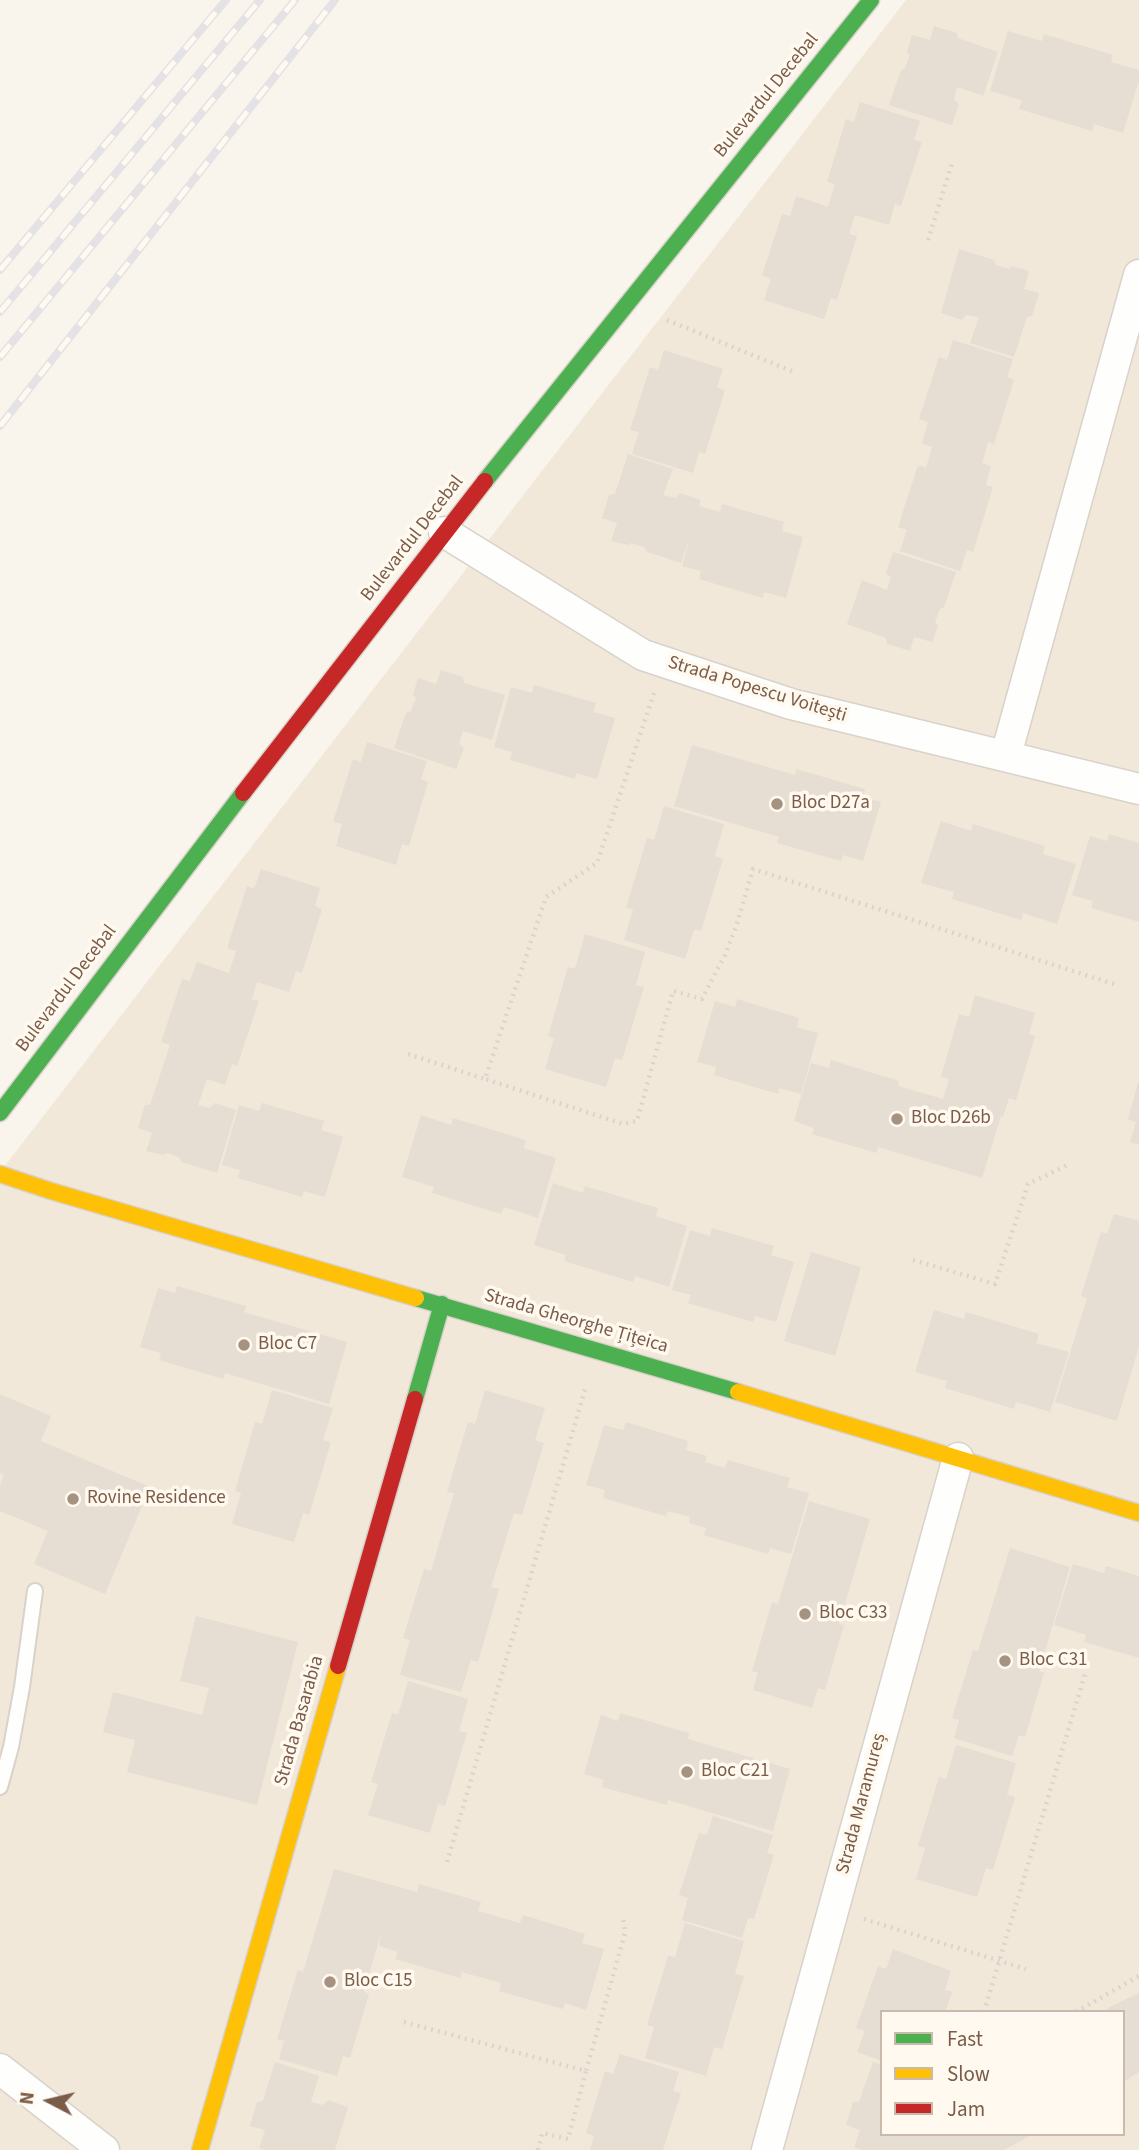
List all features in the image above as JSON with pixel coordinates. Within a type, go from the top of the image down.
[{"type":"street","name":"Bulevardul Decebal","points":[[0,1113],[107,968],[444,532],[871,0]]},
{"type":"street","points":[[1006,755],[1139,275]]},
{"type":"street","name":"Strada Popescu Voitești","points":[[444,532],[643,655],[792,704],[1139,789]]},
{"type":"street","name":"Strada Gheorghe Țițeica","points":[[0,1174],[1139,1513]]},
{"type":"street","name":"Strada Basarabia","points":[[200,2150],[442,1304]]},
{"type":"street","name":"Strada Maramureș","points":[[766,2150],[958,1458]]},
{"type":"street","points":[[0,2069],[104,2150]]},
{"type":"lane","points":[[0,1787],[20,1699],[35,1591]]},
{"type":"path","points":[[928,240],[953,160]]},
{"type":"path","points":[[667,320],[794,372]]},
{"type":"path","points":[[485,1079],[546,897],[597,863],[664,662]]},
{"type":"path","points":[[408,1054],[623,1124],[637,1121],[673,991],[702,999],[725,956],[753,869],[1117,985]]},
{"type":"path","points":[[913,1260],[995,1284],[1028,1184],[1070,1164]]},
{"type":"path","points":[[447,1862],[597,1350]]},
{"type":"path","points":[[986,2010],[1086,1674]]},
{"type":"path","points":[[833,1909],[1026,1969]]},
{"type":"path","points":[[538,2150],[542,2133],[568,2139],[625,1933],[623,1916]]},
{"type":"path","points":[[1080,2010],[1139,1976]]},
{"type":"path","points":[[404,2022],[586,2071]]},
{"type":"shaded area","points":[[906,0],[1139,0],[1139,2150],[0,2150],[0,1172]]},
{"type":"building","points":[[934,26],[957,33],[958,38],[998,52],[983,96],[957,87],[954,99],[959,104],[952,125],[889,105],[901,70],[905,68],[910,55],[907,52],[912,35],[930,40]]},
{"type":"building","points":[[1008,31],[1042,41],[1044,34],[1113,55],[1111,62],[1139,70],[1139,80],[1123,133],[1094,124],[1092,131],[1019,109],[1022,100],[990,91]]},
{"type":"building","points":[[860,102],[920,121],[914,140],[922,142],[901,206],[895,204],[889,225],[855,215],[849,234],[857,236],[837,300],[831,298],[824,319],[764,300],[771,279],[762,275],[782,214],[790,216],[796,196],[828,207],[835,184],[827,182],[846,119],[854,122]]},
{"type":"building","points":[[959,249],[994,260],[996,265],[1029,271],[1024,289],[1039,293],[1032,316],[1027,317],[1014,357],[970,343],[979,317],[966,315],[962,320],[941,313]]},
{"type":"building","points":[[953,340],[1013,359],[1007,377],[1014,380],[994,444],[988,442],[982,463],[991,466],[986,485],[993,487],[973,552],[967,550],[960,571],[900,551],[907,530],[898,527],[918,465],[926,468],[932,447],[922,444],[928,422],[919,419],[939,357],[947,360]]},
{"type":"building","points":[[664,350],[723,369],[717,387],[725,390],[705,454],[699,452],[693,473],[632,454],[639,432],[630,430],[650,367],[658,370]]},
{"type":"building","points":[[628,454],[673,469],[663,495],[676,498],[680,493],[701,500],[699,506],[720,512],[722,504],[784,522],[782,531],[803,537],[786,598],[764,592],[763,598],[699,579],[701,571],[682,566],[690,537],[681,563],[647,552],[644,547],[611,541],[617,523],[602,518],[609,495],[615,494]]},
{"type":"building","points":[[893,552],[956,572],[944,607],[940,609],[935,622],[938,626],[932,642],[914,637],[910,651],[887,644],[886,638],[847,624],[862,580],[887,590],[891,577],[886,573]]},
{"type":"building","points":[[441,670],[463,677],[464,683],[505,695],[492,740],[463,731],[459,744],[464,748],[456,769],[394,748],[406,713],[411,711],[416,698],[413,695],[418,678],[436,684]]},
{"type":"building","points":[[534,685],[596,703],[593,712],[615,718],[597,779],[576,773],[575,779],[510,760],[512,752],[494,747],[511,687],[532,693]]},
{"type":"building","points":[[367,742],[427,761],[421,779],[428,782],[409,846],[402,844],[396,865],[336,846],[342,824],[333,822],[353,759],[361,762]]},
{"type":"building","name":"Bloc D27a","points":[[692,745],[795,775],[796,769],[865,789],[863,797],[881,802],[863,861],[843,855],[841,861],[777,843],[779,837],[674,806]]},
{"type":"building","points":[[664,806],[724,824],[715,856],[723,859],[701,931],[694,929],[685,959],[624,940],[633,909],[626,908],[647,838],[654,840]]},
{"type":"building","points":[[941,821],[971,831],[973,824],[1045,846],[1043,854],[1076,864],[1057,924],[1023,913],[1021,920],[952,899],[954,892],[921,883]]},
{"type":"building","points":[[1109,834],[1139,843],[1139,922],[1091,908],[1093,901],[1072,895],[1090,836],[1107,841]]},
{"type":"building","points":[[261,869],[320,888],[315,906],[322,909],[302,973],[296,971],[289,992],[257,982],[252,999],[259,1001],[237,1066],[232,1064],[225,1085],[207,1079],[198,1105],[210,1108],[215,1103],[236,1110],[217,1173],[181,1162],[179,1157],[167,1153],[163,1155],[146,1151],[152,1133],[138,1128],[145,1105],[150,1105],[170,1045],[161,1042],[182,979],[190,981],[197,962],[229,973],[236,951],[227,948],[247,886],[254,889]]},
{"type":"building","points":[[585,934],[645,952],[636,985],[644,987],[622,1060],[615,1058],[606,1087],[545,1069],[554,1038],[548,1036],[568,967],[575,969]]},
{"type":"building","name":"Bloc D26b","points":[[975,995],[1035,1013],[1029,1034],[1035,1036],[1016,1100],[1009,1098],[1003,1117],[1001,1116],[982,1178],[878,1147],[876,1153],[812,1134],[814,1128],[794,1121],[811,1063],[829,1068],[831,1060],[899,1081],[898,1086],[943,1099],[949,1079],[941,1077],[959,1014],[969,1017]]},
{"type":"building","points":[[737,999],[799,1018],[797,1027],[818,1033],[801,1094],[779,1088],[778,1094],[714,1075],[716,1067],[697,1062],[715,1001],[735,1007]]},
{"type":"building","points":[[1138,1083],[1139,1145],[1130,1142],[1136,1122],[1128,1119]]},
{"type":"building","points":[[262,1103],[324,1121],[321,1130],[343,1137],[325,1197],[304,1191],[302,1197],[238,1178],[240,1170],[222,1165],[239,1105],[259,1111]]},
{"type":"building","points":[[421,1115],[451,1125],[453,1118],[526,1140],[524,1148],[556,1158],[538,1218],[504,1207],[501,1214],[432,1193],[434,1187],[402,1177]]},
{"type":"building","points":[[553,1183],[583,1193],[585,1186],[658,1208],[656,1216],[687,1226],[669,1287],[635,1276],[633,1282],[564,1261],[566,1255],[534,1245]]},
{"type":"building","points":[[1114,1214],[1139,1221],[1139,1346],[1117,1421],[1055,1402],[1087,1298],[1081,1296],[1101,1232],[1107,1234]]},
{"type":"building","points":[[712,1228],[774,1246],[771,1255],[794,1262],[776,1322],[755,1316],[753,1322],[688,1303],[691,1295],[672,1290],[690,1230],[710,1236]]},
{"type":"building","points":[[811,1252],[861,1267],[835,1356],[784,1341]]},
{"type":"building","name":"Bloc C7","points":[[177,1286],[246,1306],[244,1312],[347,1342],[329,1404],[225,1373],[223,1379],[159,1360],[161,1353],[140,1347],[158,1288],[175,1293]]},
{"type":"building","points":[[934,1310],[964,1319],[966,1312],[1039,1334],[1036,1343],[1069,1352],[1050,1412],[1016,1402],[1014,1409],[945,1388],[947,1381],[915,1372]]},
{"type":"building","points":[[272,1390],[333,1408],[323,1440],[331,1442],[309,1515],[303,1513],[294,1542],[232,1524],[241,1493],[235,1491],[255,1422],[262,1424]]},
{"type":"building","points":[[485,1390],[545,1408],[535,1440],[544,1443],[522,1515],[514,1513],[491,1587],[499,1589],[478,1662],[471,1660],[461,1692],[400,1675],[410,1640],[403,1638],[424,1569],[431,1571],[454,1493],[447,1492],[468,1422],[475,1424]]},
{"type":"building","name":"Rovine Residence","points":[[0,1394],[51,1416],[41,1441],[150,1487],[105,1594],[34,1564],[48,1531],[0,1511],[0,1485],[4,1475],[0,1473]]},
{"type":"building","points":[[626,1422],[688,1441],[686,1450],[707,1456],[705,1462],[725,1468],[728,1460],[790,1478],[787,1487],[809,1493],[791,1554],[770,1548],[768,1554],[704,1535],[706,1528],[689,1523],[690,1517],[668,1511],[666,1516],[603,1498],[605,1490],[586,1485],[604,1425],[623,1430]]},
{"type":"building","name":"Bloc C33","points":[[809,1501],[870,1519],[839,1624],[844,1625],[825,1690],[818,1688],[812,1708],[753,1690],[758,1673],[752,1671],[772,1602],[778,1604]]},
{"type":"building","name":"Bloc C31","points":[[1010,1548],[1070,1567],[1039,1671],[1044,1673],[1025,1737],[1019,1735],[1012,1756],[954,1738],[959,1720],[952,1718],[973,1650],[978,1651]]},
{"type":"building","points":[[1073,1564],[1104,1573],[1106,1566],[1139,1576],[1139,1658],[1084,1642],[1086,1635],[1054,1625]]},
{"type":"building","points":[[196,1616],[298,1642],[257,1805],[127,1772],[135,1740],[103,1732],[113,1692],[202,1715],[209,1688],[180,1681]]},
{"type":"building","points":[[408,1681],[468,1699],[459,1731],[467,1733],[445,1806],[438,1804],[430,1833],[368,1815],[378,1784],[371,1782],[392,1713],[398,1715]]},
{"type":"building","name":"Bloc C21","points":[[620,1713],[689,1733],[688,1739],[790,1769],[773,1831],[668,1800],[667,1805],[602,1787],[604,1780],[584,1774],[601,1715],[618,1721]]},
{"type":"building","points":[[956,1745],[1016,1763],[1007,1795],[1015,1797],[993,1870],[986,1868],[977,1897],[916,1879],[925,1848],[918,1846],[939,1777],[946,1779]]},
{"type":"building","points":[[713,1816],[773,1835],[767,1853],[774,1855],[754,1919],[748,1918],[742,1938],[682,1920],[688,1898],[679,1895],[699,1833],[707,1835]]},
{"type":"building","points":[[334,1869],[417,1892],[419,1884],[481,1902],[478,1911],[520,1923],[523,1915],[585,1934],[582,1943],[604,1949],[586,2010],[565,2003],[563,2009],[499,1991],[501,1983],[462,1972],[460,1978],[395,1959],[398,1952],[379,1946],[382,1930],[364,1992],[369,1994],[350,2058],[343,2056],[337,2076],[279,2059],[284,2041],[277,2039],[298,1970],[303,1972]]},
{"type":"building","points":[[685,1923],[744,1941],[735,1974],[744,1976],[722,2049],[714,2047],[706,2076],[645,2058],[654,2027],[647,2025],[668,1956],[675,1957]]},
{"type":"building","points":[[893,1949],[951,1971],[945,1990],[952,1992],[946,2010],[880,2010],[880,2060],[857,2052],[865,2031],[856,2028],[878,1966],[886,1969]]},
{"type":"building","points":[[1139,1993],[1139,2072],[1125,2081],[1125,2010],[1108,2008]]},
{"type":"building","points":[[620,2054],[679,2072],[673,2091],[681,2093],[663,2150],[590,2150],[594,2136],[586,2133],[605,2071],[613,2074]]},
{"type":"building","points":[[275,2062],[319,2076],[311,2102],[323,2105],[328,2100],[348,2107],[335,2150],[259,2148],[265,2130],[250,2126],[257,2102],[263,2101]]},
{"type":"building","points":[[873,2062],[880,2064],[880,2136],[1029,2136],[1004,2150],[862,2150],[854,2147],[860,2130],[846,2125],[853,2102],[859,2102]]},
{"type":"railway","points":[[0,270],[226,0]]},
{"type":"railway","points":[[0,312],[260,0]]},
{"type":"railway","points":[[0,357],[295,0]]},
{"type":"railway","points":[[0,426],[335,0]]},
{"type":"traffic: fast","points":[[485,481],[871,0]]},
{"type":"traffic: fast","points":[[0,1113],[243,793]]},
{"type":"traffic: fast","points":[[416,1298],[738,1392]]},
{"type":"traffic: fast","points":[[415,1399],[442,1304]]},
{"type":"traffic: slow","points":[[0,1174],[416,1298]]},
{"type":"traffic: slow","points":[[738,1392],[1139,1513]]},
{"type":"traffic: slow","points":[[200,2150],[338,1666]]},
{"type":"traffic: jam","points":[[243,793],[485,481]]},
{"type":"traffic: jam","points":[[338,1666],[415,1399]]},
{"type":"place","name":"Bloc D27a","points":[[777,804]]},
{"type":"place","name":"Bloc D26b","points":[[897,1119]]},
{"type":"place","name":"Bloc C7","points":[[244,1345]]},
{"type":"place","name":"Rovine Residence","points":[[73,1499]]},
{"type":"place","name":"Bloc C33","points":[[805,1614]]},
{"type":"place","name":"Bloc C31","points":[[1005,1661]]},
{"type":"place","name":"Bloc C21","points":[[687,1772]]},
{"type":"place","name":"Bloc C15","points":[[330,1982]]}]
